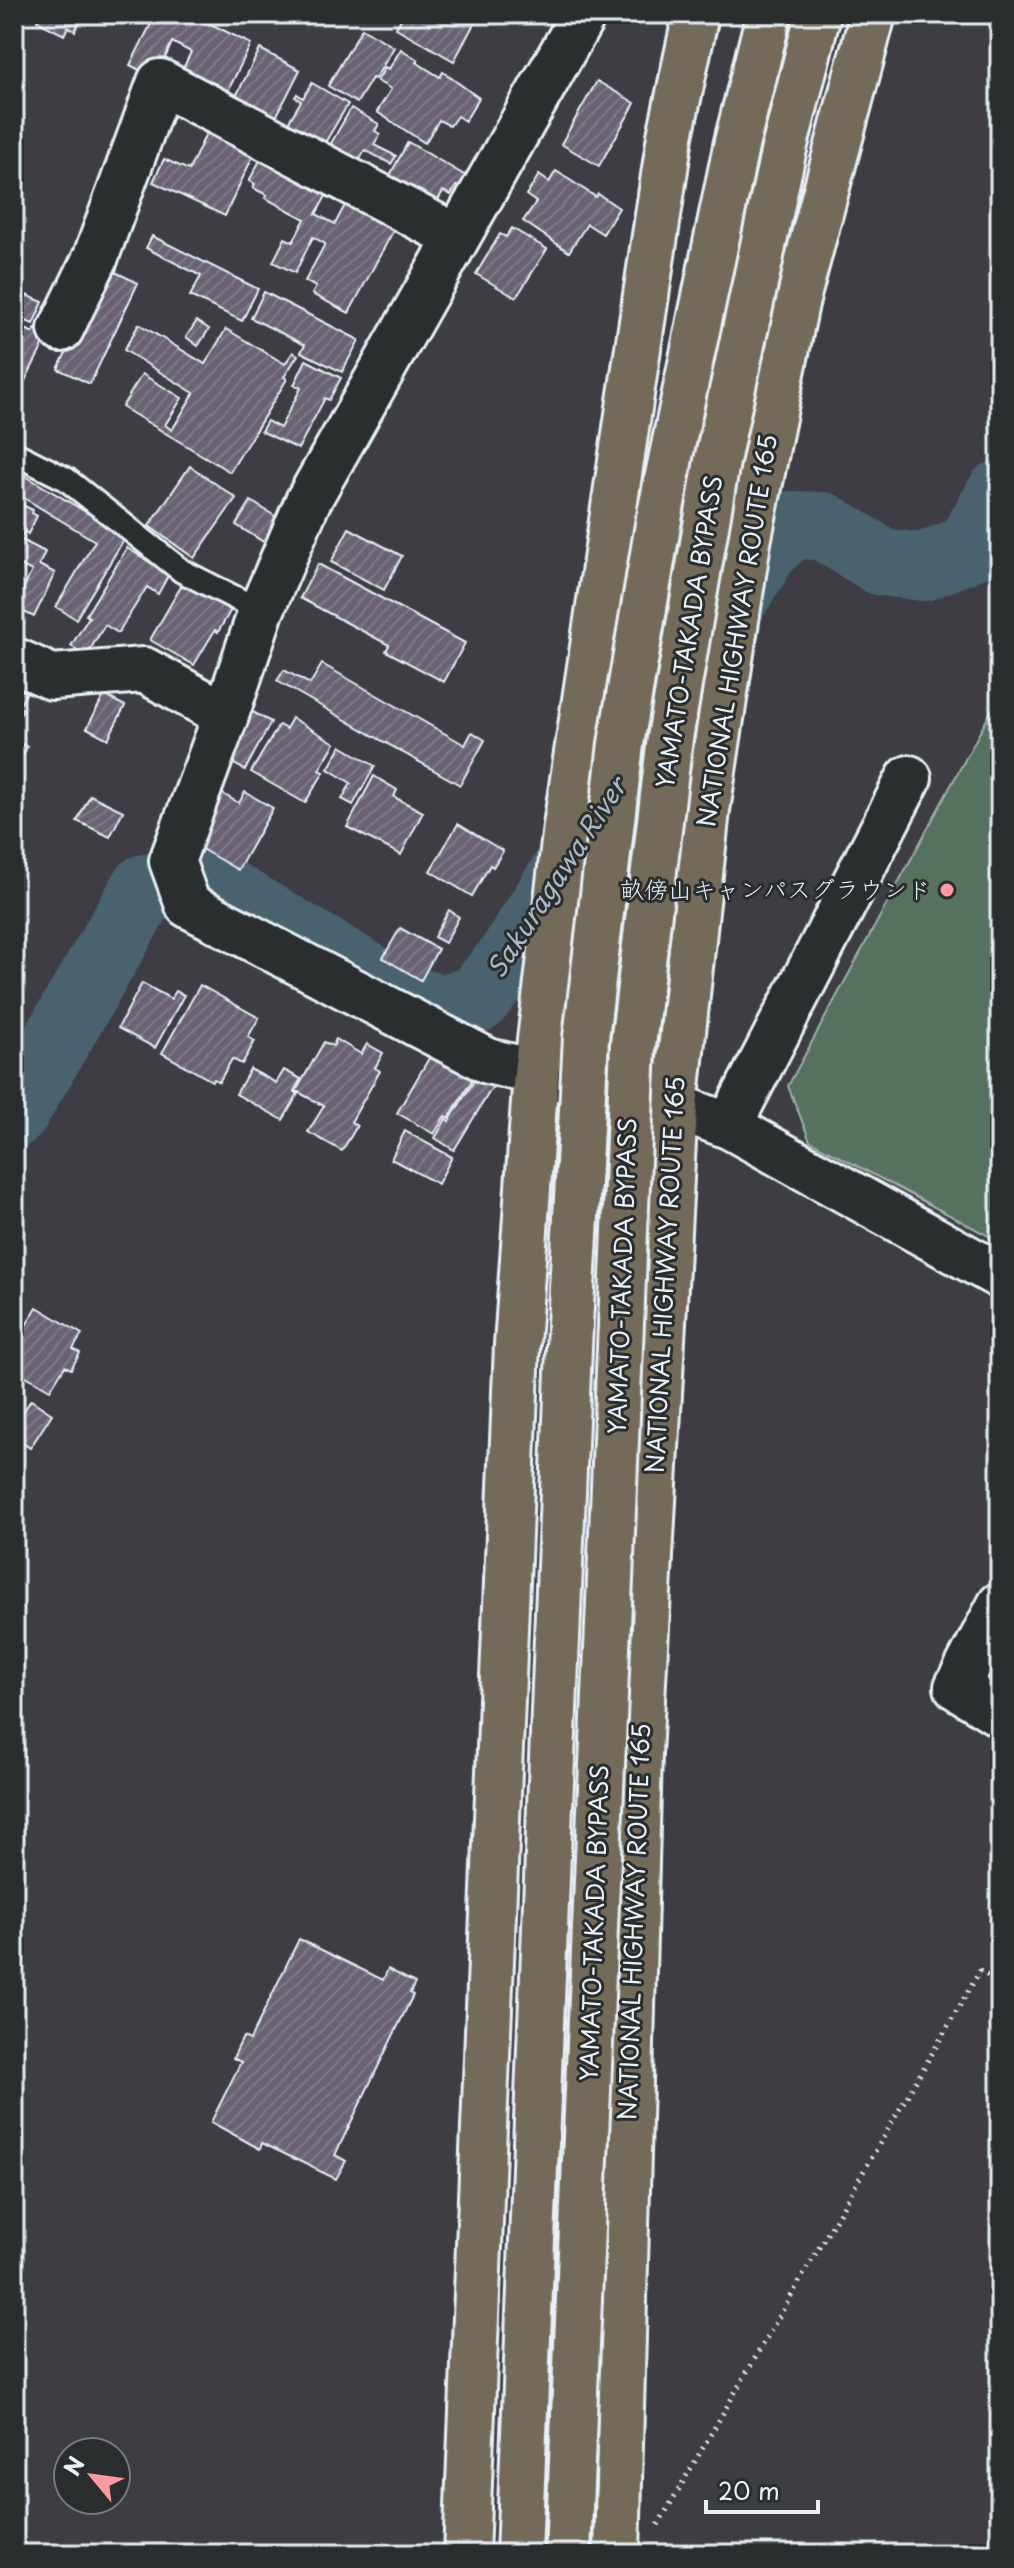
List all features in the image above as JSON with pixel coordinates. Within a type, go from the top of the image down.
[{"type":"highway","points":[[466,2554],[517,1345],[536,1073],[566,826],[670,136],[696,14]]},
{"type":"highway","points":[[659,519],[698,128],[721,14]]},
{"type":"highway","name":"YAMATO-TAKADA BYPASS","points":[[519,2554],[570,1324],[586,1038],[621,744],[659,519],[737,142],[769,14]]},
{"type":"highway","name":"YAMATO-TAKADA BYPASS","points":[[568,2554],[633,1045],[670,738],[717,461],[783,153],[818,14]]},
{"type":"highway","name":"NATIONAL HIGHWAY ROUTE 165","points":[[618,2545],[639,1754],[675,1106],[707,810],[748,542],[796,303],[873,14]]},
{"type":"street","points":[[584,14],[308,501],[261,611],[172,861],[188,905],[488,1061],[675,1106],[729,1126],[1000,1276]]},
{"type":"street","points":[[61,329],[95,259],[160,82],[457,237]]},
{"type":"street","points":[[14,660],[52,677],[144,670],[226,715]]},
{"type":"street","points":[[729,1126],[909,778]]},
{"type":"street","points":[[1000,1605],[957,1687],[1000,1714]]},
{"type":"lane","points":[[14,453],[66,479],[182,571],[261,611]]},
{"type":"path","points":[[618,2545],[661,2525],[980,1971],[1000,1983]]},
{"type":"green space","name":"畝傍山キャンパスグラウンド","points":[[1000,695],[1000,1242],[810,1141],[788,1086]]},
{"type":"building","points":[[40,14],[83,14],[75,31],[68,27],[64,35],[37,21]]},
{"type":"building","points":[[156,14],[191,14],[251,44],[222,103],[181,73],[191,52],[172,42],[156,79],[130,65]]},
{"type":"building","points":[[404,14],[464,14],[476,20],[454,61],[396,28]]},
{"type":"building","points":[[362,28],[394,47],[357,103],[328,86]]},
{"type":"building","points":[[260,49],[300,70],[274,121],[234,100]]},
{"type":"building","points":[[401,49],[418,60],[416,62],[440,77],[443,72],[479,98],[465,121],[457,116],[450,126],[439,120],[425,143],[377,112],[391,89],[377,81]]},
{"type":"building","points":[[597,81],[635,103],[599,166],[561,144]]},
{"type":"building","points":[[312,83],[348,104],[320,151],[276,125],[280,118],[288,123],[301,101],[295,97],[297,94],[303,98]]},
{"type":"building","points":[[351,108],[379,124],[375,131],[380,134],[374,145],[396,156],[391,164],[365,150],[354,170],[325,154]]},
{"type":"building","points":[[212,121],[259,143],[225,216],[153,182],[164,159],[189,170]]},
{"type":"building","points":[[408,142],[466,176],[451,195],[443,191],[431,213],[384,186]]},
{"type":"building","points":[[267,147],[343,187],[336,201],[326,196],[316,214],[335,224],[345,205],[355,210],[360,202],[398,222],[349,313],[312,294],[316,287],[305,281],[325,244],[313,237],[295,273],[273,262],[285,238],[293,242],[305,219],[265,198],[267,195],[253,188],[255,184],[249,181]]},
{"type":"building","points":[[556,171],[619,208],[603,234],[587,224],[569,252],[523,221],[536,202],[526,195],[539,175],[549,182]]},
{"type":"building","points":[[14,187],[24,191],[16,210],[14,209]]},
{"type":"building","points":[[512,228],[547,249],[516,298],[476,274],[500,234],[506,237]]},
{"type":"building","points":[[152,236],[258,289],[242,321],[190,296],[201,276],[146,248]]},
{"type":"building","points":[[107,268],[138,283],[90,384],[58,369]]},
{"type":"building","points":[[14,290],[43,302],[33,324],[14,316]]},
{"type":"building","points":[[264,292],[359,340],[342,372],[301,352],[305,345],[251,318]]},
{"type":"building","points":[[197,321],[209,329],[198,346],[186,337]]},
{"type":"building","points":[[139,324],[205,364],[226,329],[285,364],[293,352],[298,355],[284,377],[287,379],[230,472],[122,407],[142,374],[182,398],[165,425],[172,430],[194,393],[124,350]]},
{"type":"building","points":[[20,326],[48,336],[14,402],[14,338]]},
{"type":"building","points":[[306,360],[341,378],[329,400],[325,398],[298,449],[261,431],[267,421],[280,428],[301,388],[294,385]]},
{"type":"building","points":[[190,466],[236,498],[194,558],[149,526]]},
{"type":"building","points":[[14,469],[126,536],[76,619],[56,607],[95,541],[14,492]]},
{"type":"building","points":[[14,501],[33,510],[32,513],[37,516],[28,534],[24,531],[20,539],[45,552],[39,565],[55,573],[34,617],[14,607],[32,571],[14,562]]},
{"type":"building","points":[[251,501],[281,520],[267,544],[236,525]]},
{"type":"building","points":[[349,528],[402,556],[384,590],[331,562]]},
{"type":"building","points":[[127,548],[169,574],[158,594],[147,587],[118,633],[105,625],[86,656],[71,646]]},
{"type":"building","points":[[318,564],[465,643],[444,682],[386,651],[389,645],[300,598]]},
{"type":"building","points":[[183,583],[232,608],[194,665],[150,640]]},
{"type":"building","points":[[322,664],[465,745],[472,732],[485,740],[460,785],[277,681],[284,670],[310,684]]},
{"type":"building","points":[[14,680],[29,688],[19,707],[23,709],[14,727]]},
{"type":"building","points":[[104,695],[125,706],[108,739],[87,728]]},
{"type":"building","points":[[249,710],[271,722],[245,770],[224,758]]},
{"type":"building","points":[[292,718],[335,743],[319,770],[324,772],[305,803],[251,772],[279,725],[286,729]]},
{"type":"building","points":[[14,740],[27,747],[18,766],[14,764]]},
{"type":"building","points":[[341,746],[375,766],[353,805],[342,799],[351,783],[328,769]]},
{"type":"building","points":[[374,776],[397,790],[394,797],[423,812],[401,855],[347,827]]},
{"type":"building","points":[[245,792],[273,808],[238,870],[191,843],[221,793],[239,803]]},
{"type":"building","points":[[90,795],[123,811],[110,837],[77,821]]},
{"type":"building","points":[[458,824],[503,851],[493,867],[490,865],[472,896],[430,871]]},
{"type":"building","points":[[449,910],[459,917],[445,943],[434,937]]},
{"type":"building","points":[[400,928],[438,949],[421,980],[383,958]]},
{"type":"building","points":[[142,983],[171,999],[176,991],[184,995],[155,1048],[118,1028]]},
{"type":"building","points":[[200,985],[259,1018],[248,1037],[255,1041],[242,1064],[232,1059],[219,1082],[162,1053]]},
{"type":"building","points":[[336,1039],[361,1054],[367,1044],[383,1053],[375,1068],[380,1071],[351,1122],[357,1126],[342,1151],[308,1132],[324,1106],[296,1091],[324,1042],[333,1046]]},
{"type":"building","points":[[432,1053],[475,1075],[449,1118],[445,1116],[434,1134],[397,1113]]},
{"type":"building","points":[[250,1069],[276,1083],[284,1070],[301,1079],[294,1091],[298,1094],[283,1120],[236,1094]]},
{"type":"building","points":[[477,1076],[493,1086],[454,1150],[435,1138]]},
{"type":"building","points":[[405,1131],[452,1157],[438,1184],[391,1159]]},
{"type":"building","points":[[37,1307],[82,1334],[73,1349],[80,1353],[71,1369],[65,1366],[50,1390],[14,1369],[14,1345]]},
{"type":"building","points":[[14,1386],[22,1390],[14,1404]]},
{"type":"building","points":[[31,1400],[52,1414],[30,1448],[14,1437],[14,1426]]},
{"type":"building","points":[[299,1939],[383,1980],[388,1969],[415,1983],[410,1993],[413,1995],[335,2155],[346,2161],[336,2179],[262,2143],[260,2149],[211,2122],[241,2062],[233,2058],[243,2037],[250,2040]]},
{"type":"waterway","name":"Sakuragawa River","points":[[14,1114],[145,888],[203,879],[408,1000],[442,1008],[476,1000],[510,959],[766,548],[792,525],[823,526],[882,562],[923,567],[969,548],[1000,494]]},
{"type":"place","name":"畝傍山キャンパスグラウンド","points":[[947,890]]}]
